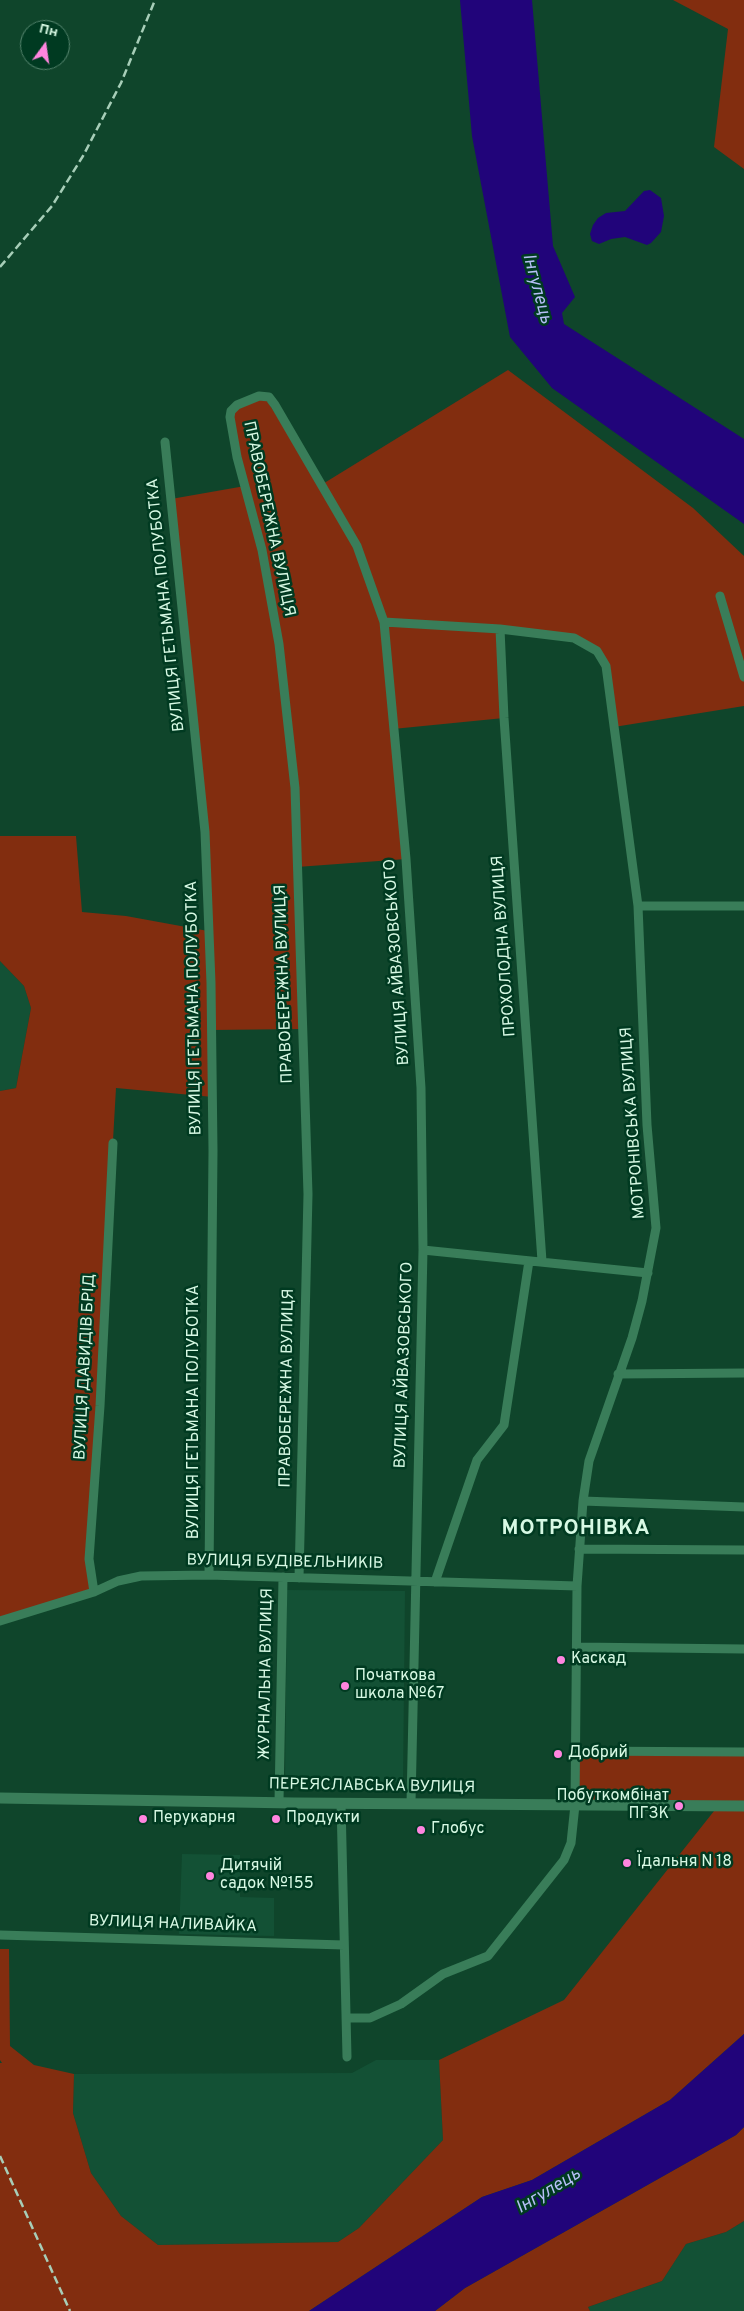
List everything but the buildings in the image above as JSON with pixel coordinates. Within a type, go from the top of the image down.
[{"type":"street","name":"ВУЛИЦЯ АЙВАЗОВСЬКОГО","points":[[243,402],[255,397],[264,396],[269,397],[275,405],[358,546],[384,622],[406,859],[421,1088],[423,1250],[414,1581],[411,1804]]},
{"type":"street","name":"ПРАВОБЕРЕЖНА ВУЛИЦЯ","points":[[243,402],[234,407],[230,417],[237,457],[262,550],[279,644],[295,788],[308,1194],[299,1578]]},
{"type":"street","name":"ВУЛИЦЯ ГЕТЬМАНА ПОЛУБОТКА","points":[[165,442],[205,832],[214,1151],[209,1575]]},
{"type":"street","points":[[720,596],[744,677]]},
{"type":"street","name":"МОТРОНІВСЬКА ВУЛИЦЯ","points":[[384,622],[500,629],[574,638],[597,651],[606,666],[638,906],[647,1125],[656,1216],[654,1244],[632,1338],[589,1461],[583,1500],[577,1586],[578,1647],[575,1805]]},
{"type":"street","name":"ПРОХОЛОДНА ВУЛИЦЯ","points":[[500,629],[504,718],[542,1261]]},
{"type":"street","points":[[638,906],[744,906]]},
{"type":"street","name":"ВУЛИЦЯ ДАВИДІВ БРІД","points":[[94,1592],[90,1559],[100,1406],[113,1143]]},
{"type":"street","points":[[423,1250],[648,1273]]},
{"type":"street","points":[[435,1582],[478,1460],[504,1424],[529,1260]]},
{"type":"street","points":[[618,1374],[744,1373]]},
{"type":"street","points":[[583,1500],[744,1507]]},
{"type":"street","points":[[579,1549],[744,1550]]},
{"type":"street","name":"ВУЛИЦЯ БУДІВЕЛЬНИКІВ","points":[[0,1621],[94,1592],[118,1581],[140,1576],[209,1575],[577,1586]]},
{"type":"street","name":"ЖУРНАЛЬНА ВУЛИЦЯ","points":[[279,1802],[283,1577]]},
{"type":"street","points":[[578,1647],[744,1649]]},
{"type":"street","points":[[576,1751],[744,1752]]},
{"type":"street","name":"ПЕРЕЯСЛАВСЬКА ВУЛИЦЯ","points":[[0,1798],[411,1804],[744,1806]]},
{"type":"street","points":[[342,1803],[347,2057]]},
{"type":"street","points":[[346,2018],[370,2018],[400,2004],[443,1974],[488,1956],[564,1860],[571,1843],[575,1805]]},
{"type":"street","name":"ВУЛИЦЯ НАЛИВАЙКА","points":[[0,1935],[344,1945]]},
{"type":"shaded area","points":[[673,0],[744,0],[744,169],[714,147],[728,29]]},
{"type":"shaded area","points":[[508,370],[693,508],[744,556],[744,706],[614,727],[606,666],[589,645],[500,629],[504,718],[393,729],[406,859],[297,867],[302,1029],[212,1030],[213,1097],[116,1088],[89,1559],[94,1592],[0,1621],[0,1091],[16,1088],[31,1008],[24,986],[0,961],[0,836],[76,836],[82,912],[126,916],[208,931],[205,832],[171,499],[245,486],[231,411],[264,396],[321,485]]},
{"type":"shaded area","points":[[0,961],[24,986],[31,1008],[16,1088],[0,1091]]},
{"type":"shaded area","name":"Початкова школа №67","points":[[287,1590],[405,1591],[403,1782],[285,1781]]},
{"type":"shaded area","points":[[576,1751],[744,1752],[744,2034],[670,2100],[532,2180],[482,2197],[309,2311],[0,2311],[0,2063],[2,2063],[0,2060],[0,1949],[9,1949],[10,2046],[34,2065],[74,2074],[73,2113],[91,2173],[121,2216],[158,2245],[338,2242],[359,2228],[443,2140],[439,2060],[564,2000],[718,1806],[575,1805]]},
{"type":"shaded area","name":"Дитячій садок №155","points":[[182,1854],[240,1855],[240,1897],[274,1898],[274,1936],[179,1934]]},
{"type":"shaded area","points":[[376,2060],[439,2060],[443,2140],[359,2228],[338,2242],[158,2245],[121,2216],[91,2173],[73,2113],[74,2074],[352,2073]]},
{"type":"shaded area","points":[[744,2127],[744,2221],[726,2232],[686,2244],[662,2281],[588,2307],[590,2311],[435,2311],[465,2288],[736,2135]]},
{"type":"shaded area","points":[[744,2221],[744,2311],[590,2311],[588,2307],[662,2281],[686,2244],[726,2232]]},
{"type":"water","name":"Інгулець","points":[[460,0],[532,0],[553,246],[575,297],[562,313],[564,324],[744,439],[744,524],[552,388],[510,337],[472,136]]},
{"type":"water","points":[[650,190],[661,198],[664,216],[661,232],[651,243],[647,245],[625,237],[611,239],[599,244],[592,241],[590,234],[598,218],[606,213],[625,211],[644,191]]},
{"type":"water","name":"Інгулець","points":[[744,2034],[744,2127],[736,2135],[465,2288],[435,2311],[309,2311],[482,2197],[532,2180],[670,2100]]},
{"type":"railway","points":[[0,267],[52,206],[83,156],[121,83],[155,0]]},
{"type":"railway","points":[[0,2156],[70,2311]]},
{"type":"place","name":"Каскад","points":[[561,1660]]},
{"type":"place","name":"Початкова школа №67","points":[[345,1686]]},
{"type":"place","name":"Добрий","points":[[558,1754]]},
{"type":"place","name":"Побуткомбінат ПГЗК","points":[[679,1806]]},
{"type":"place","name":"Перукарня","points":[[143,1819]]},
{"type":"place","name":"Продукти","points":[[276,1819]]},
{"type":"place","name":"Глобус","points":[[421,1830]]},
{"type":"place","name":"Їдальня N 18","points":[[627,1863]]},
{"type":"place","name":"Дитячій садок №155","points":[[210,1876]]},
{"type":"district","name":"МОТРОНІВКА","points":[[576,1530]]}]
